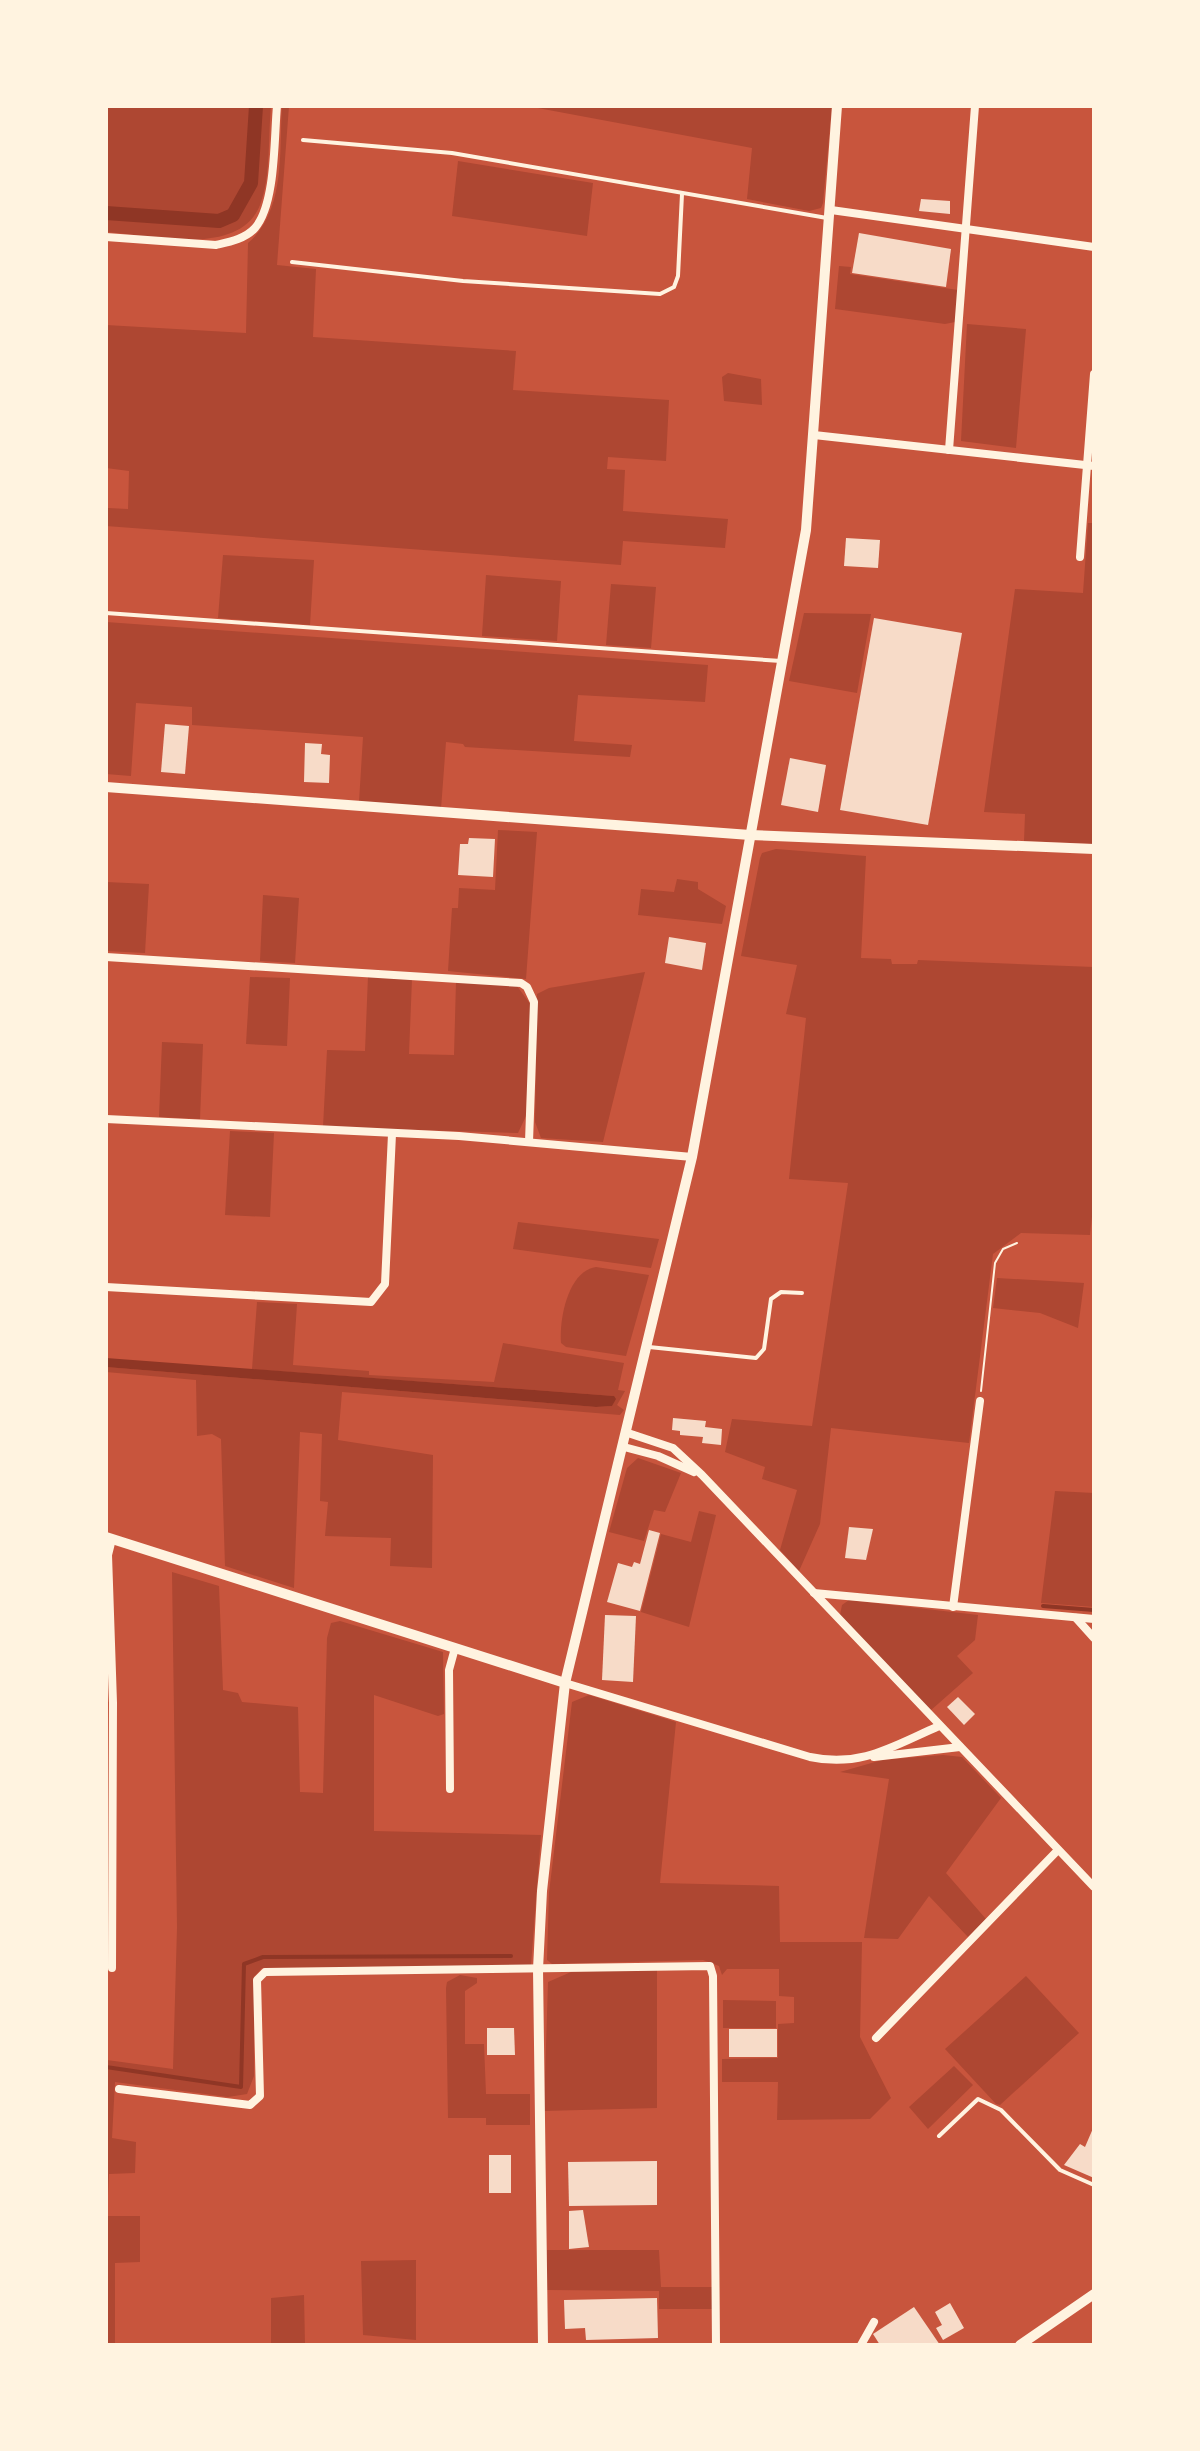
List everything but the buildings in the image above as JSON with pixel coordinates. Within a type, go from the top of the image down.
[{"type":"street","points":[[106,237],[216,245],[244,236],[262,216],[269,189],[277,106]]},
{"type":"street","points":[[543,2345],[538,1969],[542,1891],[565,1683],[628,1433],[692,1157],[784,661],[806,530],[837,106]]},
{"type":"street","points":[[949,450],[975,106]]},
{"type":"street","points":[[830,214],[1094,247]]},
{"type":"street","points":[[1080,557],[1090,466],[1094,374]]},
{"type":"street","points":[[814,435],[1090,466]]},
{"type":"street","points":[[106,787],[750,835],[1094,849]]},
{"type":"street","points":[[106,957],[521,983],[527,987],[534,1002],[529,1142]]},
{"type":"street","points":[[106,1119],[529,1142],[692,1157]]},
{"type":"street","points":[[106,1287],[371,1302],[385,1284],[392,1134]]},
{"type":"street","points":[[953,1607],[980,1401]]},
{"type":"street","points":[[628,1433],[673,1448],[702,1475],[1094,1887]]},
{"type":"street","points":[[624,1447],[658,1456],[702,1475]]},
{"type":"street","points":[[112,1968],[113,1703],[109,1538],[565,1683],[810,1757],[842,1763],[960,1747]]},
{"type":"street","points":[[813,1593],[1094,1619]]},
{"type":"street","points":[[1075,1617],[1094,1638]]},
{"type":"street","points":[[450,1789],[449,1670],[455,1648]]},
{"type":"street","points":[[863,1758],[939,1726]]},
{"type":"street","points":[[876,2038],[1057,1851]]},
{"type":"street","points":[[119,2089],[250,2105],[256,2102],[260,2096],[257,1980],[265,1972],[710,1966],[713,1976],[716,2345]]},
{"type":"street","points":[[1020,2345],[1094,2294]]},
{"type":"street","points":[[861,2345],[874,2322]]},
{"type":"lane","points":[[303,140],[452,153],[682,194],[830,214]]},
{"type":"lane","points":[[292,262],[463,281],[660,294],[674,287],[678,276],[682,194]]},
{"type":"lane","points":[[106,613],[784,661]]},
{"type":"lane","points":[[647,1347],[756,1358],[764,1349],[771,1299],[781,1292],[802,1293]]},
{"type":"lane","points":[[939,2136],[978,2099],[1001,2110],[1060,2170],[1094,2185]]},
{"type":"path","points":[[980,1401],[995,1263],[1003,1249],[1017,1243]]},
{"type":"shaded area","points":[[106,106],[271,106],[264,194],[249,222],[233,232],[214,238],[192,240],[106,232]]},
{"type":"shaded area","points":[[282,106],[289,106],[277,265],[316,269],[313,337],[516,351],[513,390],[669,400],[666,461],[608,457],[607,469],[625,470],[623,511],[728,519],[725,548],[623,541],[621,565],[106,526],[108,508],[128,509],[129,471],[106,468],[106,325],[246,333],[248,243],[260,230],[275,197]]},
{"type":"shaded area","points":[[527,106],[832,106],[823,203],[821,208],[809,211],[747,199],[752,148]]},
{"type":"shaded area","points":[[458,161],[593,183],[587,236],[452,216]]},
{"type":"shaded area","points":[[839,266],[851,267],[850,274],[958,290],[955,322],[945,324],[835,309]]},
{"type":"shaded area","points":[[967,324],[1026,329],[1016,448],[961,441]]},
{"type":"shaded area","points":[[728,373],[761,379],[762,405],[724,401],[722,377]]},
{"type":"shaded area","points":[[1088,523],[1094,523],[1094,844],[1024,841],[1025,814],[984,812],[1015,589],[1083,593]]},
{"type":"shaded area","points":[[223,555],[314,560],[310,625],[218,618]]},
{"type":"shaded area","points":[[486,575],[561,581],[557,641],[482,636]]},
{"type":"shaded area","points":[[611,584],[656,587],[651,648],[606,645]]},
{"type":"shaded area","points":[[804,613],[871,614],[857,693],[789,681]]},
{"type":"shaded area","points":[[106,622],[708,665],[705,702],[578,695],[574,741],[632,745],[630,757],[465,747],[446,742],[441,809],[359,802],[363,737],[192,725],[192,707],[136,703],[131,776],[106,774]]},
{"type":"shaded area","points":[[498,830],[537,832],[526,979],[448,971],[452,908],[458,908],[459,888],[495,890]]},
{"type":"shaded area","points":[[776,849],[866,856],[861,958],[891,959],[892,964],[917,964],[918,960],[1094,967],[1094,1198],[1090,1235],[1021,1233],[993,1254],[969,1443],[831,1428],[820,1524],[799,1571],[780,1550],[797,1490],[762,1479],[765,1467],[725,1452],[732,1419],[812,1426],[848,1183],[789,1179],[806,1018],[786,1014],[797,965],[741,956],[760,858],[762,853]]},
{"type":"shaded area","points":[[677,879],[698,882],[698,889],[726,906],[722,924],[638,915],[641,889],[674,892]]},
{"type":"shaded area","points":[[106,882],[149,884],[145,953],[106,951]]},
{"type":"shaded area","points":[[263,895],[299,898],[295,963],[260,961]]},
{"type":"shaded area","points":[[645,972],[603,1142],[541,1138],[535,1122],[537,994],[549,988]]},
{"type":"shaded area","points":[[368,976],[412,979],[409,1054],[454,1055],[456,982],[517,986],[531,1005],[526,1116],[518,1133],[323,1127],[327,1050],[365,1051]]},
{"type":"shaded area","points":[[250,977],[290,978],[287,1046],[246,1044]]},
{"type":"shaded area","points":[[162,1042],[203,1044],[200,1119],[159,1117]]},
{"type":"shaded area","points":[[230,1131],[274,1133],[270,1217],[225,1215]]},
{"type":"shaded area","points":[[518,1222],[659,1239],[651,1268],[513,1249]]},
{"type":"shaded area","points":[[596,1267],[649,1275],[626,1356],[566,1347],[561,1343],[564,1309],[572,1286],[586,1270]]},
{"type":"shaded area","points":[[997,1278],[1084,1283],[1078,1328],[1040,1313],[993,1308]]},
{"type":"shaded area","points":[[257,1302],[297,1304],[293,1365],[369,1371],[369,1375],[494,1382],[503,1343],[624,1363],[618,1390],[625,1391],[617,1405],[624,1410],[620,1415],[342,1392],[338,1440],[433,1455],[432,1568],[390,1566],[391,1538],[325,1536],[328,1502],[320,1501],[322,1434],[300,1432],[294,1588],[225,1566],[221,1439],[212,1434],[197,1436],[196,1380],[106,1372],[106,1367],[596,1407],[612,1406],[614,1396],[252,1369]]},
{"type":"shaded area","points":[[106,1358],[614,1396],[616,1399],[612,1406],[596,1407],[106,1367]]},
{"type":"shaded area","points":[[638,1458],[681,1473],[665,1512],[654,1510],[644,1541],[609,1532],[627,1468]]},
{"type":"shaded area","points":[[1055,1491],[1094,1493],[1094,1607],[1041,1603]]},
{"type":"shaded area","points":[[699,1511],[716,1515],[689,1627],[641,1612],[661,1534],[691,1542]]},
{"type":"shaded area","points":[[172,1572],[219,1586],[223,1690],[238,1693],[242,1702],[298,1707],[300,1792],[323,1793],[327,1638],[331,1623],[340,1621],[443,1652],[444,1714],[438,1716],[374,1695],[374,1831],[541,1835],[531,1965],[262,1968],[254,1977],[254,2076],[247,2094],[228,2097],[115,2082],[112,2138],[136,2142],[135,2173],[109,2174],[107,2216],[140,2216],[140,2262],[115,2263],[115,2345],[106,2345],[106,1604],[107,2060],[173,2069],[177,1927]]},
{"type":"shaded area","points":[[849,1600],[978,1615],[975,1640],[957,1656],[973,1673],[930,1711],[840,1615],[842,1605]]},
{"type":"shaded area","points":[[589,1695],[676,1722],[660,1883],[779,1886],[780,1942],[862,1942],[860,2037],[891,2098],[870,2119],[777,2120],[778,2082],[722,2082],[722,2059],[778,2058],[778,2024],[794,2023],[794,1997],[779,1996],[779,1969],[727,1969],[722,1975],[719,1966],[703,1960],[552,1964],[547,1960],[549,1893],[572,1702]]},
{"type":"shaded area","points":[[943,1755],[962,1757],[1001,1798],[946,1873],[986,1919],[968,1937],[929,1896],[898,1939],[864,1938],[889,1779],[840,1772],[882,1760]]},
{"type":"shaded area","points":[[657,1969],[657,2108],[544,2111],[548,1982],[571,1972]]},
{"type":"shaded area","points":[[460,1975],[477,1978],[477,1983],[465,1991],[465,2044],[484,2044],[486,2094],[530,2094],[530,2125],[486,2125],[486,2118],[448,2118],[446,1988],[447,1982]]},
{"type":"shaded area","points":[[1026,1976],[1079,2033],[1000,2105],[945,2049]]},
{"type":"shaded area","points":[[723,2000],[776,2001],[776,2028],[723,2028]]},
{"type":"shaded area","points":[[954,2066],[973,2085],[928,2129],[909,2107]]},
{"type":"shaded area","points":[[547,2250],[659,2250],[661,2287],[714,2287],[714,2309],[659,2309],[659,2291],[547,2290]]},
{"type":"shaded area","points":[[416,2260],[416,2340],[363,2335],[361,2261]]},
{"type":"shaded area","points":[[304,2295],[305,2345],[271,2345],[271,2298]]},
{"type":"waterway","points":[[106,213],[219,221],[233,215],[251,183],[256,106]]},
{"type":"waterway","points":[[1043,1606],[1094,1610]]},
{"type":"waterway","points":[[106,2067],[241,2087],[244,1964],[263,1957],[511,1956]]}]
